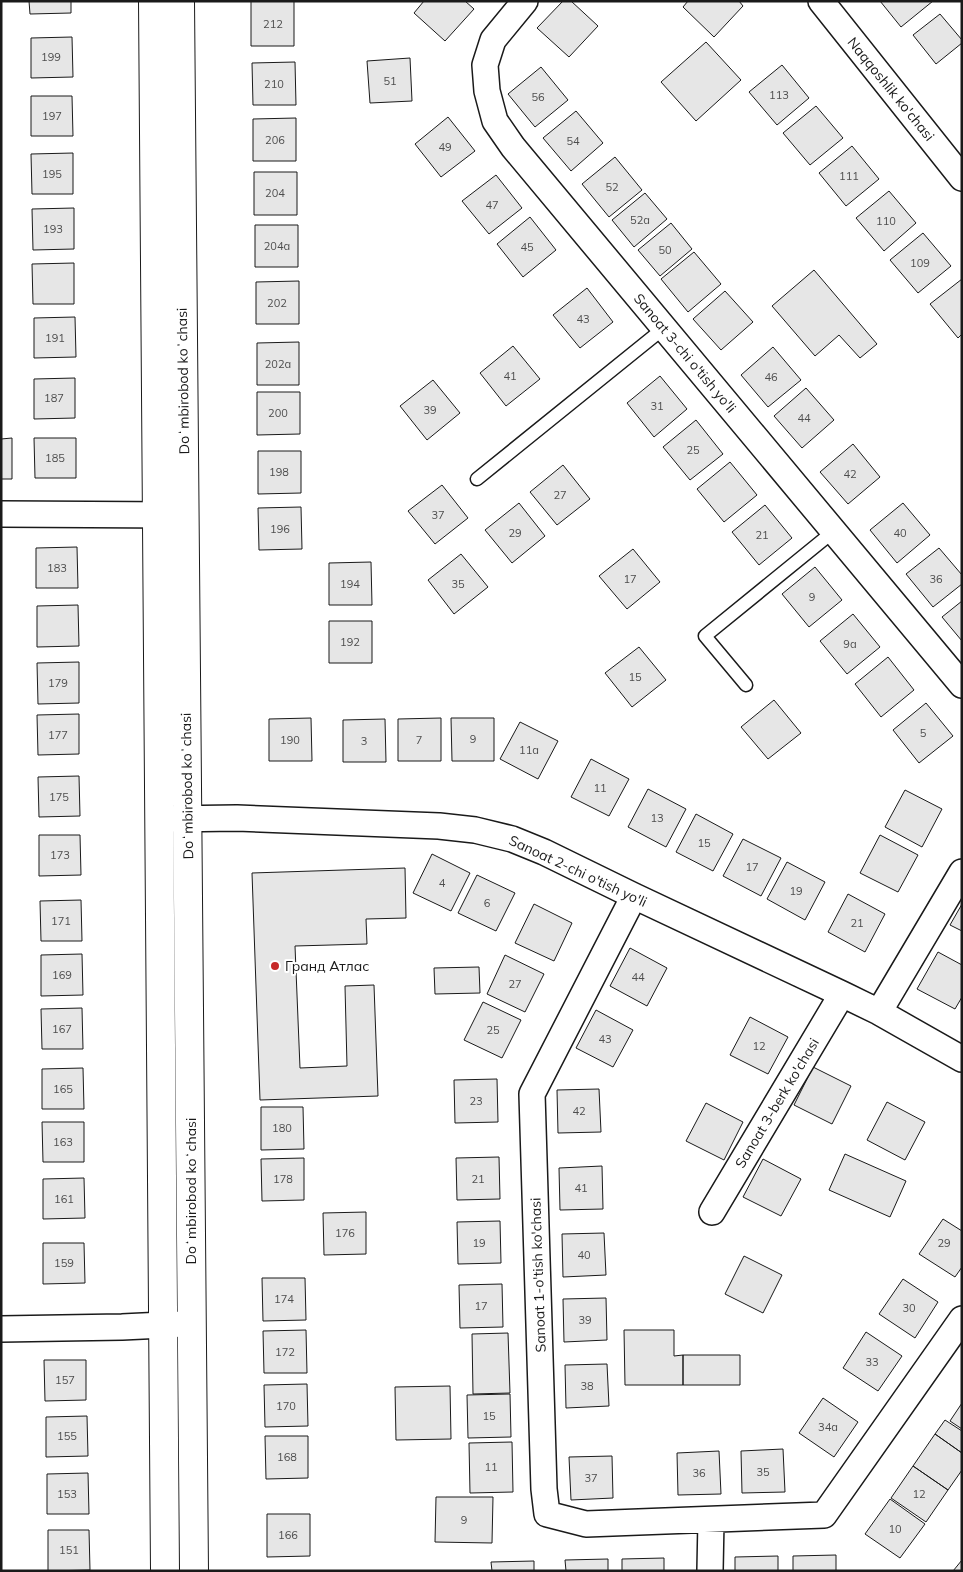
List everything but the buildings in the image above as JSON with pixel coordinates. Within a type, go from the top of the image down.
[{"type":"main road","name":"Doʻmbirobod koʻchasi","points":[[153,1],[165,1571]]},
{"type":"main road","name":"Doʻmbirobod koʻchasi","points":[[180,1],[194,1571]]},
{"type":"street","name":"Sanoat 3-chi o'tish yo'li","points":[[525,1],[493,40],[485,65],[487,91],[496,122],[514,147],[962,685]]},
{"type":"street","name":"Naqqoshlik ko'chasi","points":[[821,1],[962,178]]},
{"type":"street","points":[[1,514],[184,515]]},
{"type":"street","name":"Sanoat 2-chi o'tish yo'li","points":[[160,819],[237,818],[403,824],[476,830],[512,839],[544,852],[879,1012],[962,1059]]},
{"type":"street","points":[[879,1012],[962,872]]},
{"type":"street","name":"Sanoat 1-o'tish ko'chasi","points":[[634,896],[532,1094],[544,1489],[547,1514],[586,1524],[824,1515],[962,1318]]},
{"type":"street","name":"Sanoat 3-berk ko'chasi","points":[[712,1212],[842,994]]},
{"type":"street","points":[[1,1329],[192,1324]]},
{"type":"street","points":[[710,1520],[710,1571]]},
{"type":"lane","points":[[477,479],[664,328]]},
{"type":"lane","points":[[746,686],[705,636],[834,532]]},
{"type":"place","name":"Гранд Атлас","points":[[275,966]]}]
